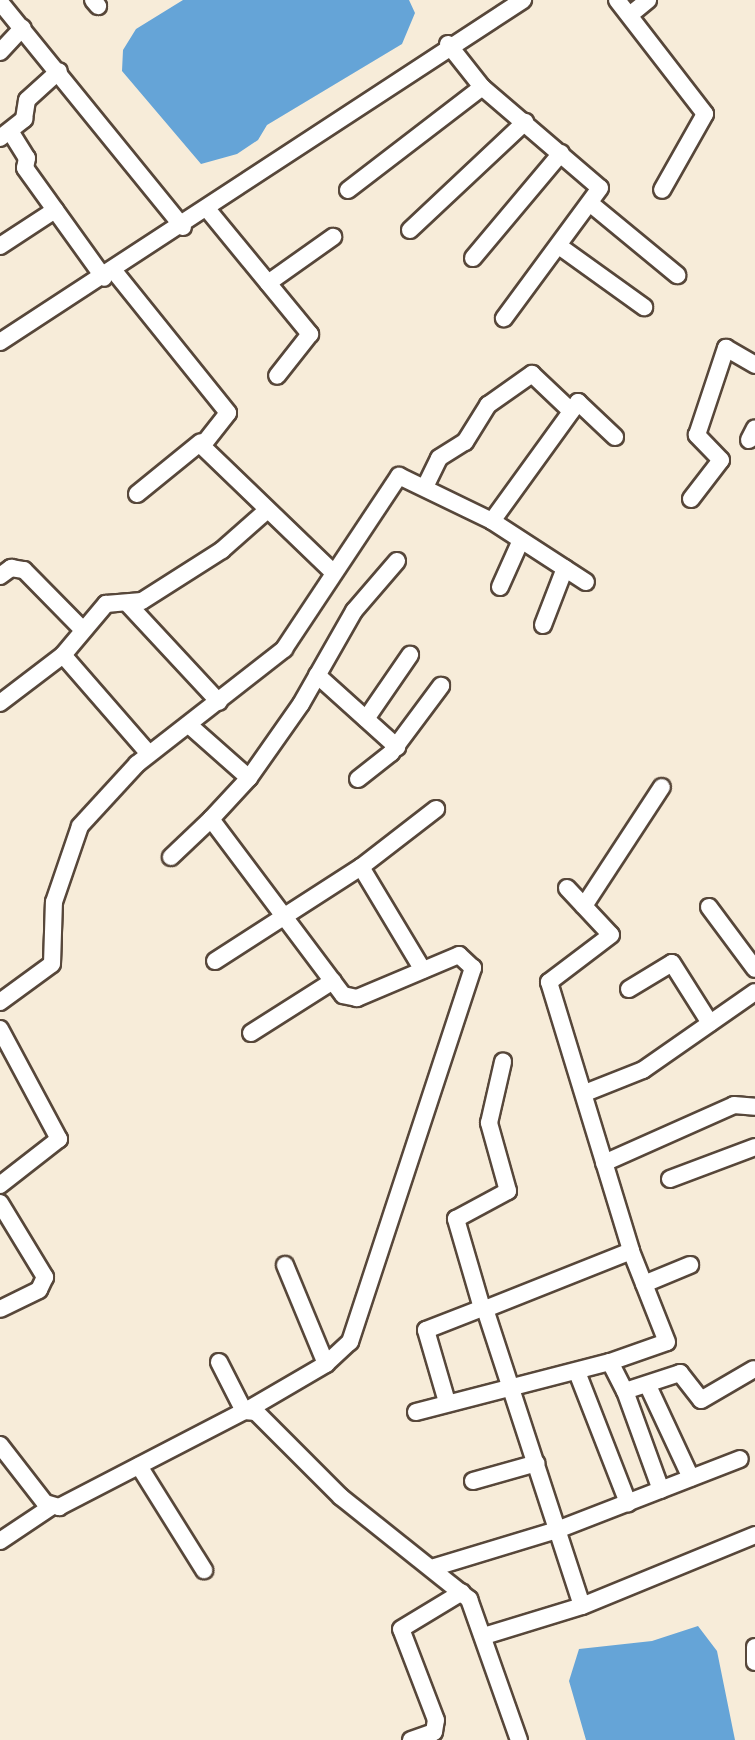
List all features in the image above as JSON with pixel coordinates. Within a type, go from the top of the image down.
[{"type":"street","points":[[0,342],[184,227],[448,44],[523,0]]},
{"type":"street","points":[[617,0],[631,14],[705,114],[662,190]]},
{"type":"street","points":[[631,14],[648,0]]},
{"type":"street","points":[[0,2],[60,71],[184,227]]},
{"type":"street","points":[[0,52],[22,28]]},
{"type":"street","points":[[448,44],[482,87],[599,185],[591,204],[504,318]]},
{"type":"street","points":[[60,71],[27,100],[26,116],[5,134],[27,158],[25,168],[55,210],[228,413],[201,442],[137,494]]},
{"type":"street","points":[[348,190],[482,87]]},
{"type":"street","points":[[411,230],[525,122]]},
{"type":"street","points":[[474,258],[561,153]]},
{"type":"street","points":[[591,204],[677,275]]},
{"type":"street","points":[[0,246],[55,210]]},
{"type":"street","points":[[208,210],[310,334],[277,376]]},
{"type":"street","points":[[268,283],[333,237]]},
{"type":"street","points":[[559,246],[645,307]]},
{"type":"street","points":[[691,499],[722,460],[697,435],[726,348],[755,365]]},
{"type":"street","points":[[425,487],[439,458],[465,442],[488,405],[532,374],[571,411]]},
{"type":"street","points":[[492,522],[571,411],[583,401],[615,437]]},
{"type":"street","points":[[201,442],[265,512],[334,573]]},
{"type":"street","points":[[1,999],[52,964],[54,902],[68,850],[97,804],[149,754],[284,649],[399,476],[492,522],[586,582]]},
{"type":"street","points":[[0,702],[63,655],[106,604],[142,601],[214,556],[265,512]]},
{"type":"street","points":[[499,587],[521,540]]},
{"type":"street","points":[[171,857],[249,778],[317,676],[354,611],[397,561]]},
{"type":"street","points":[[0,576],[10,568],[24,570],[83,630]]},
{"type":"street","points":[[543,625],[565,568]]},
{"type":"street","points":[[127,603],[219,702]]},
{"type":"street","points":[[63,655],[149,754]]},
{"type":"street","points":[[366,719],[410,656]]},
{"type":"street","points":[[317,676],[397,747]]},
{"type":"street","points":[[358,779],[397,747],[441,686]]},
{"type":"street","points":[[189,725],[249,778]]},
{"type":"street","points":[[584,906],[662,787]]},
{"type":"street","points":[[215,961],[361,867],[436,809]]},
{"type":"street","points":[[0,1540],[51,1507],[139,1466],[246,1410],[326,1364],[350,1342],[473,968],[464,955],[350,999],[332,981],[211,819]]},
{"type":"street","points":[[361,867],[423,970]]},
{"type":"street","points":[[416,1412],[509,1383],[577,1372],[667,1342],[631,1251],[549,982],[611,938],[567,888]]},
{"type":"street","points":[[709,907],[755,969]]},
{"type":"street","points":[[629,989],[672,963],[710,1023]]},
{"type":"street","points":[[251,1033],[332,981]]},
{"type":"street","points":[[585,1093],[643,1070],[755,992]]},
{"type":"street","points":[[0,1029],[59,1139],[0,1185]]},
{"type":"street","points":[[503,1062],[489,1123],[508,1191],[456,1219],[582,1606]]},
{"type":"street","points":[[604,1163],[734,1105],[755,1107]]},
{"type":"street","points":[[670,1179],[755,1147]]},
{"type":"street","points":[[0,1203],[46,1277],[39,1290],[0,1309]]},
{"type":"street","points":[[447,1402],[426,1330],[631,1251]]},
{"type":"street","points":[[285,1265],[326,1364]]},
{"type":"street","points":[[644,1284],[690,1265]]},
{"type":"street","points":[[219,1362],[246,1410],[322,1480],[435,1567],[462,1592],[484,1636],[519,1740]]},
{"type":"street","points":[[610,1362],[625,1391],[661,1490]]},
{"type":"street","points":[[625,1391],[649,1388],[680,1373],[704,1399],[754,1369]]},
{"type":"street","points":[[577,1372],[628,1503]]},
{"type":"street","points":[[649,1388],[691,1478]]},
{"type":"street","points":[[0,1445],[51,1507]]},
{"type":"street","points":[[435,1567],[557,1531],[740,1459]]},
{"type":"street","points":[[473,1481],[537,1462]]},
{"type":"street","points":[[139,1466],[204,1570]]},
{"type":"street","points":[[484,1636],[582,1606],[755,1535]]},
{"type":"street","points":[[411,1740],[434,1732],[436,1720],[401,1629],[462,1592]]},
{"type":"street","points":[[755,1647],[755,1662]]},
{"type":"water","points":[[183,0],[409,0],[415,13],[402,44],[267,125],[258,140],[237,154],[201,164],[122,71],[123,50],[136,29]]},
{"type":"water","points":[[698,1626],[717,1651],[735,1740],[586,1740],[569,1681],[579,1649],[652,1641]]}]
